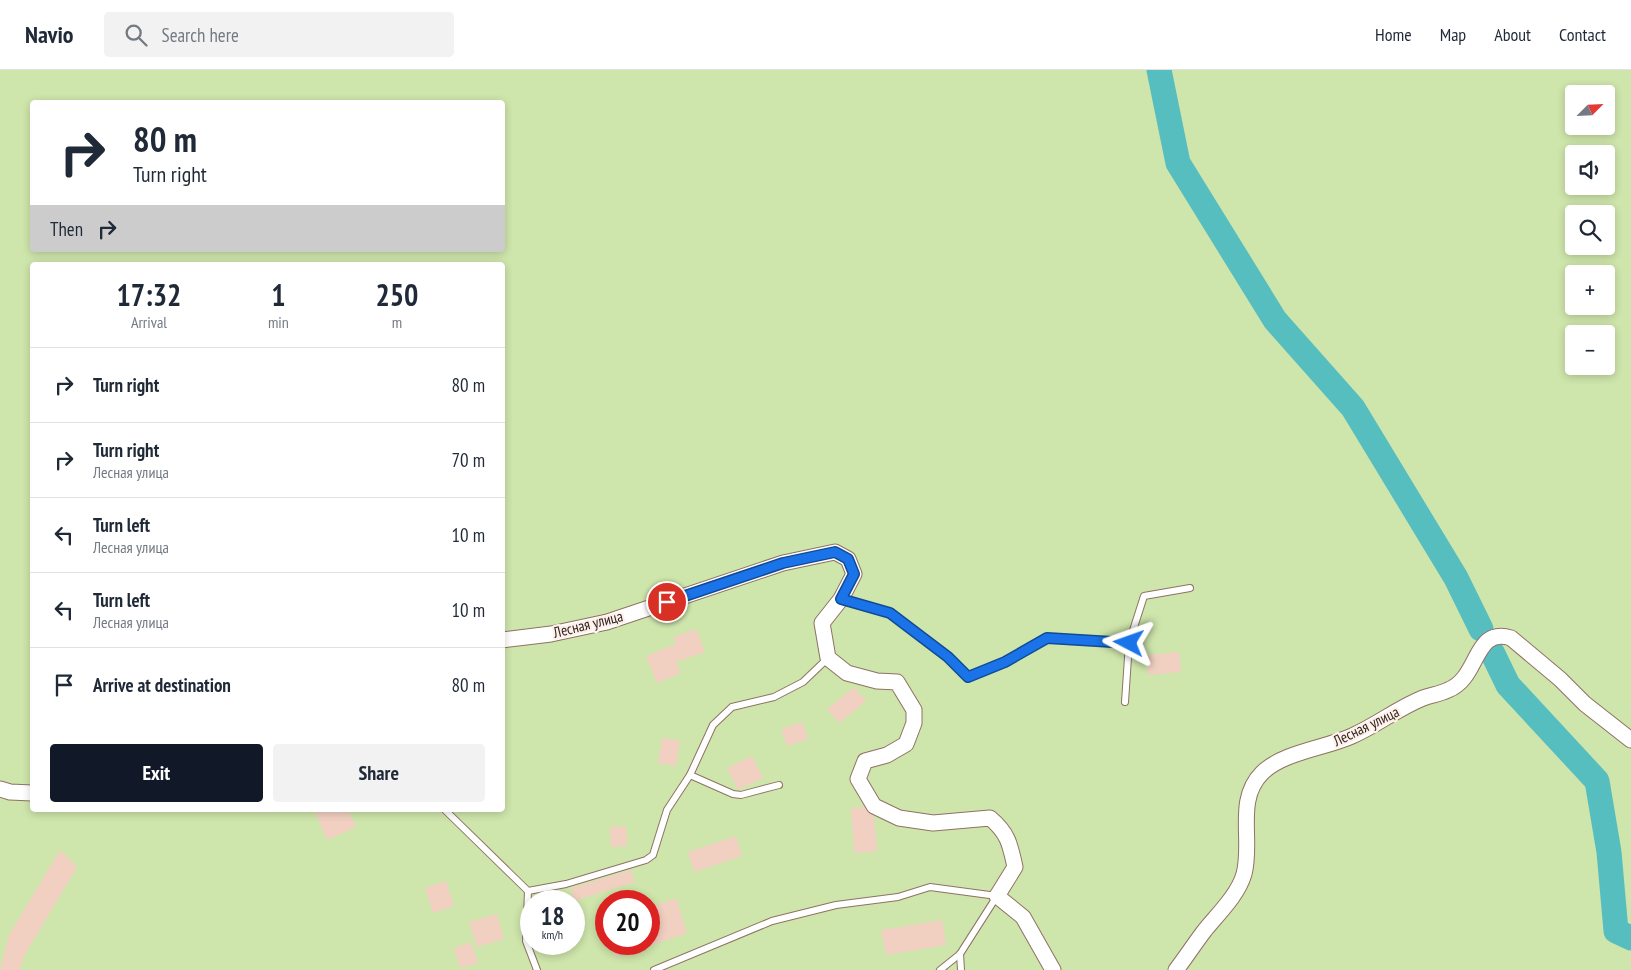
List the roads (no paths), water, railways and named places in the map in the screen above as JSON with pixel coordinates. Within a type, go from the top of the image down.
[{"type":"street","name":"Лесная улица","points":[[505,640],[551,634],[607,622],[783,563],[835,552],[848,559],[854,574],[841,599],[822,623],[828,658]]},
{"type":"street","name":"Лесная улица","points":[[1176,970],[1227,903],[1244,874],[1248,836],[1246,803],[1253,785],[1262,773],[1274,763],[1350,737],[1423,698],[1454,688],[1463,681],[1472,668],[1481,646],[1491,637],[1502,636],[1511,638],[1560,679],[1585,704],[1631,740]]},
{"type":"street","points":[[828,658],[847,673],[877,681],[897,682],[914,710],[914,723],[906,744],[887,755],[865,761],[858,779],[874,806],[899,818],[932,823],[990,818],[1001,828],[1009,841],[1015,867],[997,896],[1023,917],[1054,970]]},
{"type":"street","points":[[0,789],[30,794]]},
{"type":"lane","points":[[1125,702],[1129,643],[1144,596],[1190,588]]},
{"type":"lane","points":[[841,599],[890,613],[948,657],[968,677],[1005,662],[1047,638],[1129,643]]},
{"type":"lane","points":[[533,890],[566,884],[646,860],[654,855],[667,810],[690,775],[713,724],[732,707],[774,697],[803,682],[828,658]]},
{"type":"lane","points":[[690,775],[733,794],[741,795],[779,785]]},
{"type":"lane","points":[[447,812],[527,890]]},
{"type":"lane","points":[[654,970],[772,921],[836,905],[898,897],[930,887],[997,896],[960,954],[940,970]]},
{"type":"lane","points":[[960,954],[961,970]]},
{"type":"lane","points":[[531,955],[537,970]]},
{"type":"waterway","points":[[1159,70],[1178,163],[1275,320],[1353,408],[1456,578],[1481,629]]},
{"type":"waterway","points":[[1492,652],[1508,685],[1597,781],[1609,852],[1616,931],[1631,938]]}]
